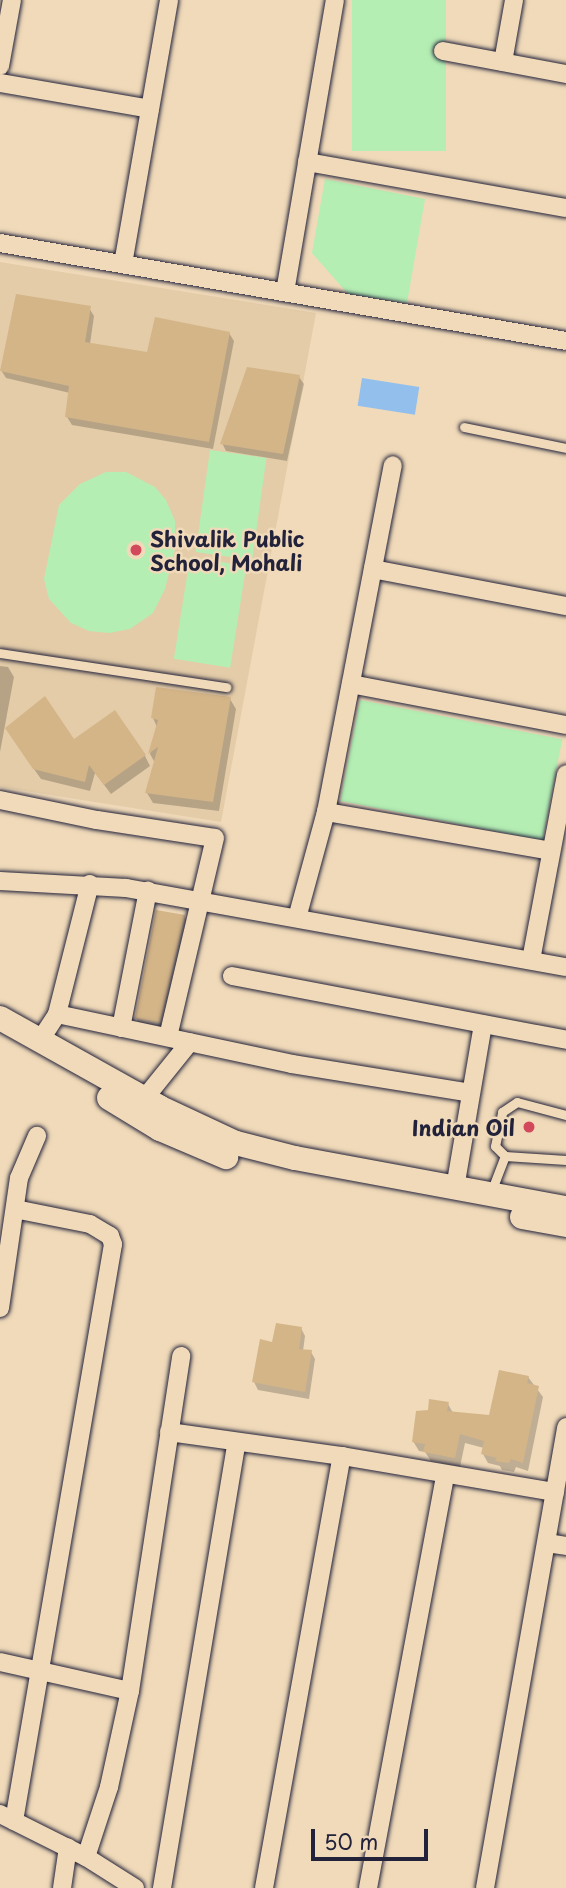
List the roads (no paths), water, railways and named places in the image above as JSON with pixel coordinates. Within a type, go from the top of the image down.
[{"type":"street","points":[[0,66],[12,0]]},
{"type":"street","points":[[123,264],[169,0]]},
{"type":"street","points":[[285,292],[335,0]]},
{"type":"street","points":[[503,62],[514,0]]},
{"type":"street","points":[[443,51],[566,74]]},
{"type":"street","points":[[0,83],[150,109]]},
{"type":"street","points":[[307,162],[566,208]]},
{"type":"street","points":[[0,243],[566,341]]},
{"type":"street","points":[[297,918],[326,812],[393,465]]},
{"type":"street","points":[[373,569],[566,606]]},
{"type":"street","points":[[351,684],[566,725]]},
{"type":"street","points":[[531,960],[566,774]]},
{"type":"street","points":[[0,800],[97,820],[215,838],[168,1037]]},
{"type":"street","points":[[326,812],[551,851]]},
{"type":"street","points":[[0,881],[90,884],[148,891],[566,967]]},
{"type":"street","points":[[36,1049],[57,1014],[90,884]]},
{"type":"street","points":[[121,1028],[148,891]]},
{"type":"street","points":[[232,976],[566,1040]]},
{"type":"street","points":[[57,1014],[292,1064],[471,1093]]},
{"type":"street","points":[[0,1018],[36,1049],[160,1129],[243,1163],[566,1225]]},
{"type":"street","points":[[455,1188],[483,1024]]},
{"type":"street","points":[[0,1036],[36,1049],[210,1133],[254,1149],[566,1208]]},
{"type":"street","points":[[144,1099],[190,1042]]},
{"type":"street","points":[[0,1308],[6,1231],[15,1209],[19,1178],[37,1136]]},
{"type":"street","points":[[15,1209],[90,1224],[110,1236],[113,1244],[38,1668],[7,1817],[68,1847],[135,1888]]},
{"type":"street","points":[[86,1857],[112,1774],[130,1691],[180,1356]]},
{"type":"street","points":[[485,1888],[566,1427]]},
{"type":"street","points":[[169,1432],[342,1456],[555,1492]]},
{"type":"street","points":[[162,1888],[237,1442]]},
{"type":"street","points":[[264,1888],[342,1456]]},
{"type":"street","points":[[368,1888],[446,1475]]},
{"type":"street","points":[[547,1543],[566,1546]]},
{"type":"street","points":[[0,1662],[38,1668],[130,1691]]},
{"type":"street","points":[[62,1888],[68,1847]]},
{"type":"lane","points":[[464,427],[566,448]]},
{"type":"lane","points":[[0,653],[226,687]]},
{"type":"lane","points":[[566,1115],[517,1102],[502,1112],[495,1146],[505,1156],[566,1160]]},
{"type":"lane","points":[[490,1194],[505,1156]]},
{"type":"water","points":[[362,378],[419,387],[415,415],[358,406]]},
{"type":"place","name":"Shivalik Public School, Mohali","points":[[136,550]]},
{"type":"place","name":"Indian Oil","points":[[529,1127]]}]
